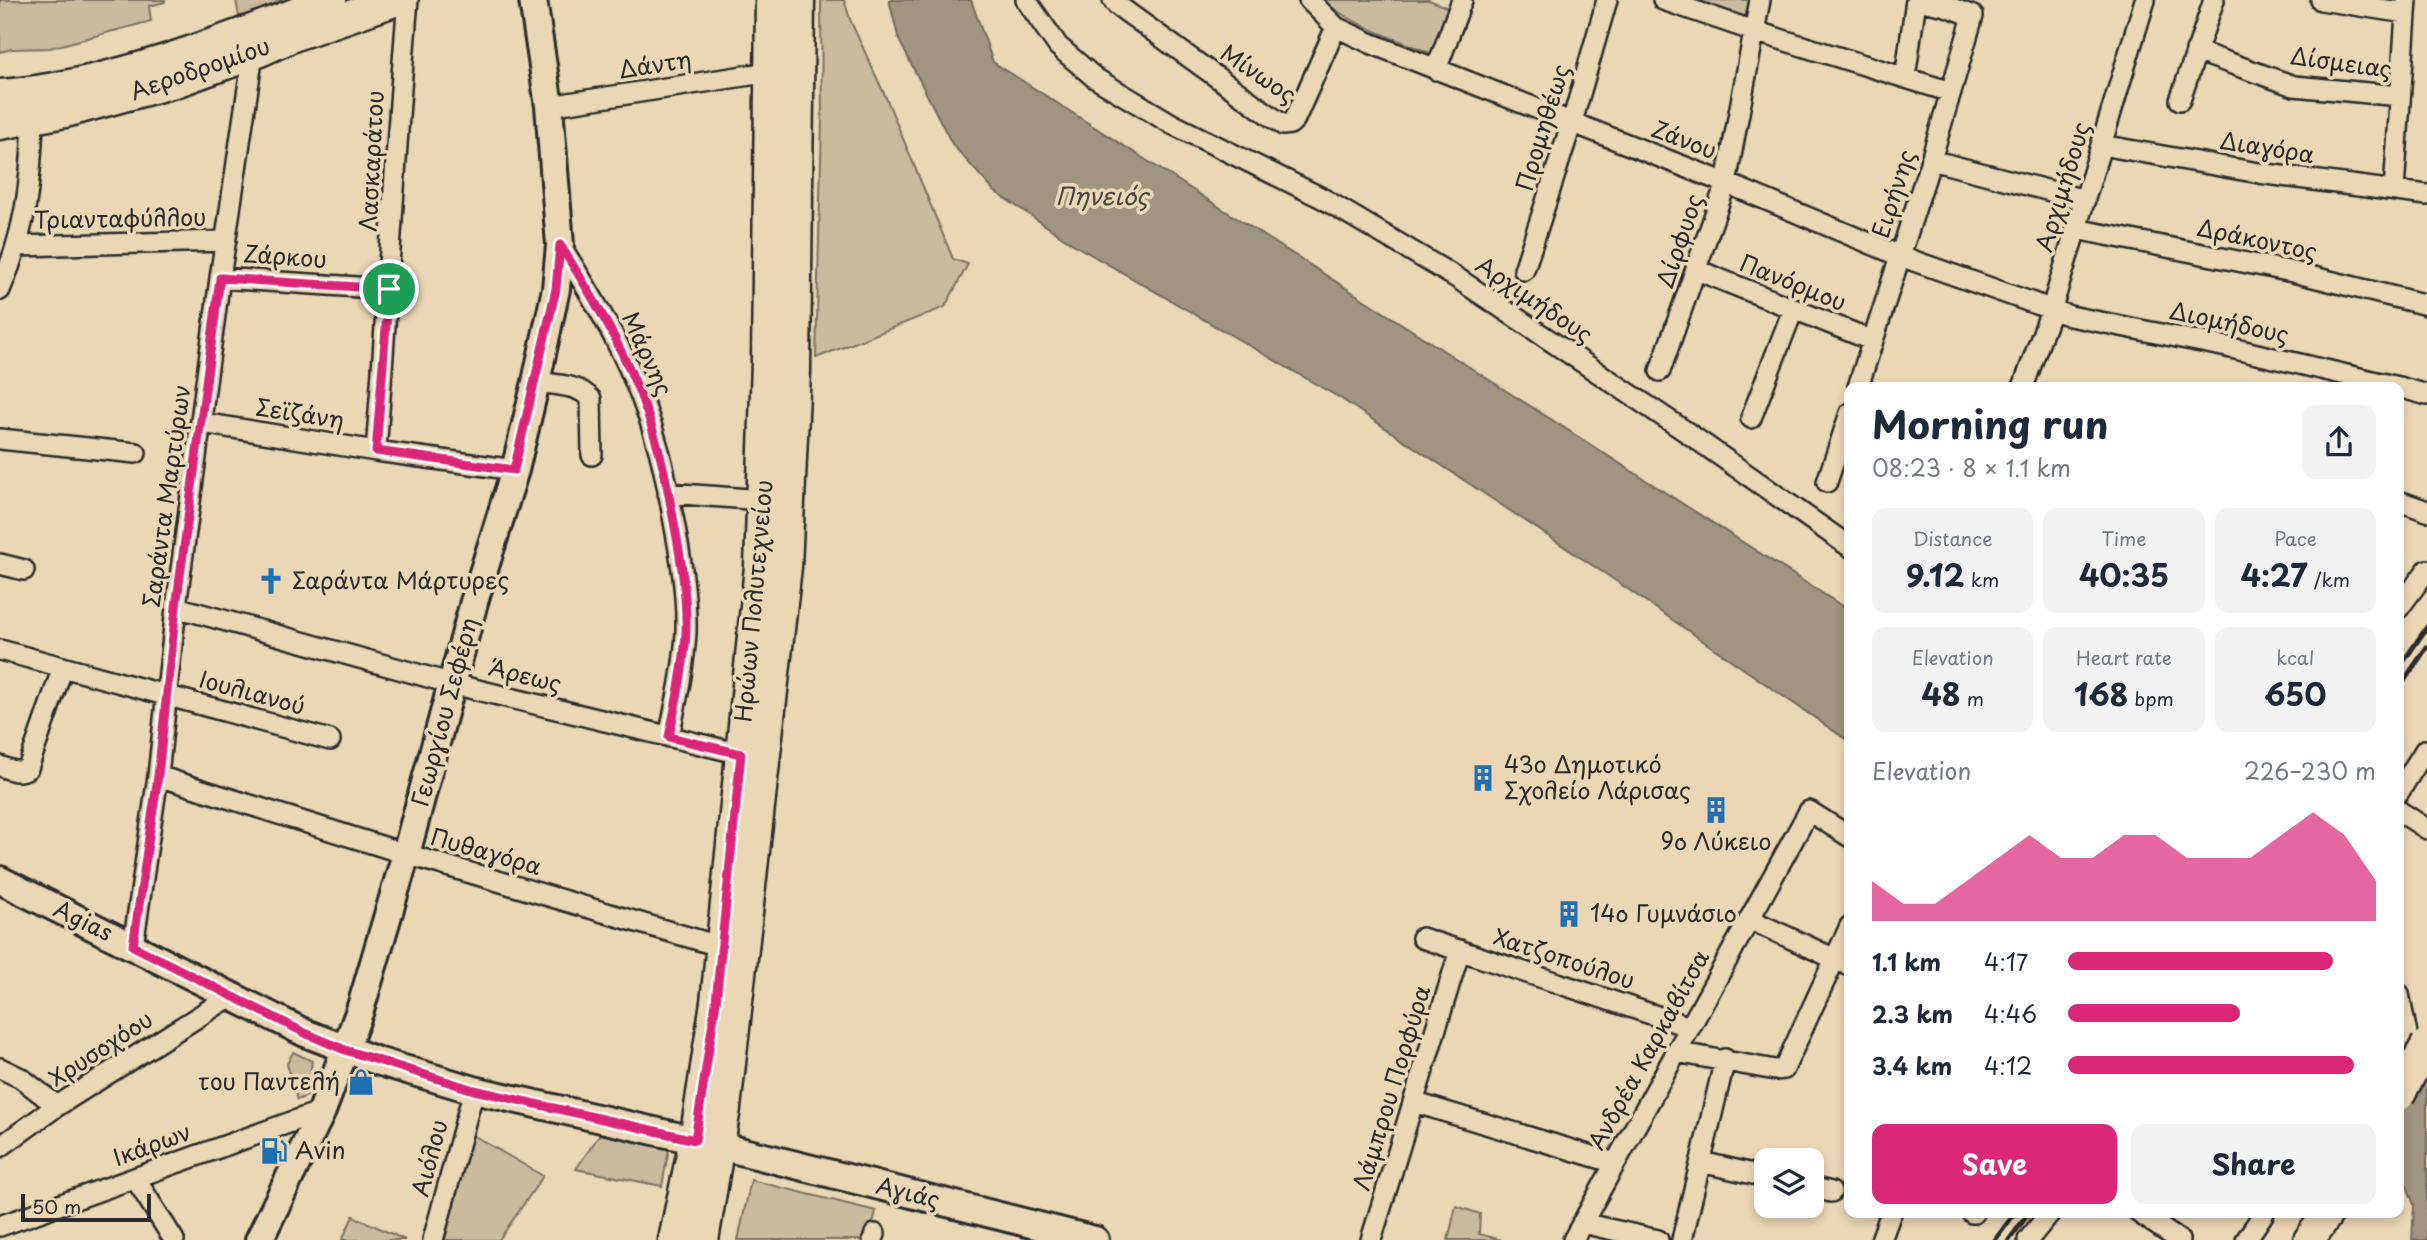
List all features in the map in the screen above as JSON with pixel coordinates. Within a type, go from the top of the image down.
[{"type":"main road","name":"Αεροδρομίου","points":[[0,95],[65,86],[147,64],[331,0]]},
{"type":"main road","name":"Αεροδρομίου","points":[[0,124],[178,81],[253,54],[295,35],[397,0]]},
{"type":"main road","name":"Ηρώων Πολυτεχνείου","points":[[703,1240],[716,1002],[758,592],[767,362],[771,0]]},
{"type":"main road","name":"Ηρώων Πολυτεχνείου","points":[[674,1240],[707,1143],[787,555],[795,371],[799,0]]},
{"type":"main road","points":[[2404,1086],[2427,1044]]},
{"type":"main road","points":[[2309,1240],[2324,1218]]},
{"type":"main road","points":[[2333,1240],[2342,1218]]},
{"type":"street","name":"Λασκαράτου","points":[[376,451],[389,289],[396,137],[408,0]]},
{"type":"street","name":"Γεωργίου Σεφέρη","points":[[259,1240],[321,1111],[372,971],[474,602],[514,470],[536,383],[556,289],[560,245],[549,106],[533,0]]},
{"type":"street","name":"Αρχιμήδους","points":[[1026,0],[1052,38],[1080,66],[1117,93],[1172,124],[1332,203],[1457,278],[1685,431],[1844,543]]},
{"type":"street","name":"Μίνωος","points":[[1113,0],[1283,125],[1296,119],[1336,27]]},
{"type":"street","name":"Ζάνου","points":[[1309,0],[1336,27],[1436,70],[1726,183],[1900,256],[2052,308]]},
{"type":"street","points":[[1436,70],[1462,0]]},
{"type":"street","name":"Προμηθέως","points":[[1524,270],[1572,122],[1606,0]]},
{"type":"street","points":[[1663,0],[1951,92]]},
{"type":"street","name":"Δίρφυος","points":[[1660,371],[1726,183],[1760,0]]},
{"type":"street","points":[[1905,78],[1917,0]]},
{"type":"street","name":"Ειρήνης","points":[[1859,382],[1931,160],[1973,16],[1946,6],[1917,0]]},
{"type":"street","name":"Αρχιμήδους","points":[[2029,382],[2145,0]]},
{"type":"street","points":[[2180,100],[2214,0]]},
{"type":"street","points":[[2320,0],[2407,7],[2394,190]]},
{"type":"street","name":"Δίσμειας","points":[[2196,51],[2294,86],[2400,96]]},
{"type":"street","name":"Σαράντα Μαρτύρων","points":[[133,946],[158,776],[176,607],[220,278],[253,54]]},
{"type":"street","name":"Δάντη","points":[[549,106],[770,72]]},
{"type":"street","points":[[0,290],[16,246],[30,187],[33,118]]},
{"type":"street","name":"Διαγόρα","points":[[2101,145],[2259,173],[2427,195]]},
{"type":"street","points":[[1931,160],[2085,200]]},
{"type":"street","name":"Δράκοντος","points":[[2076,229],[2293,272],[2427,305]]},
{"type":"street","name":"Τριανταφύλλου","points":[[16,246],[226,241]]},
{"type":"street","name":"Μάρνης","points":[[560,245],[609,324],[657,441],[684,580],[686,620],[683,660],[669,737]]},
{"type":"street","name":"Πανόρμου","points":[[1697,270],[1871,340]]},
{"type":"street","name":"Ζάρκου","points":[[220,278],[389,289]]},
{"type":"street","name":"Διομήδους","points":[[2052,308],[2070,316],[2239,350],[2377,382]]},
{"type":"street","points":[[1751,418],[1793,310]]},
{"type":"street","points":[[536,383],[575,388],[585,392],[591,399],[593,455]]},
{"type":"street","name":"Διομήδους","points":[[2404,389],[2427,395]]},
{"type":"street","name":"Σεϊζάνη","points":[[202,423],[514,470]]},
{"type":"street","points":[[1827,482],[1844,431]]},
{"type":"street","points":[[0,439],[136,453]]},
{"type":"street","points":[[668,493],[763,500]]},
{"type":"street","points":[[2404,503],[2427,511]]},
{"type":"street","points":[[0,564],[24,570]]},
{"type":"street","points":[[2407,586],[2427,570]]},
{"type":"street","name":"Άρεως","points":[[176,607],[453,684],[741,754]]},
{"type":"street","name":"Ιουλιανού","points":[[0,650],[330,740]]},
{"type":"street","points":[[0,766],[23,772],[28,768],[63,667]]},
{"type":"street","points":[[2404,784],[2424,750]]},
{"type":"street","name":"Πυθαγόρα","points":[[158,776],[406,854],[722,947]]},
{"type":"street","name":"Ανδρέα Καρκαβίτσα","points":[[1578,1232],[1809,811],[1844,833]]},
{"type":"street","points":[[2404,814],[2427,829]]},
{"type":"street","name":"Agias","points":[[0,880],[305,1033],[345,1050],[474,1090],[707,1143]]},
{"type":"street","points":[[1676,1052],[1775,1070],[1784,1069],[1842,962],[1749,919]]},
{"type":"street","name":"Χατζοπούλου","points":[[1422,938],[1690,1027]]},
{"type":"street","name":"Λάμπρου Πορφύρα","points":[[1371,1240],[1460,950]]},
{"type":"street","name":"Χρυσοχόου","points":[[0,1147],[57,1106],[230,996]]},
{"type":"street","points":[[2404,1018],[2408,1038],[2427,1053]]},
{"type":"street","points":[[1682,1240],[1725,1059]]},
{"type":"street","points":[[0,1068],[30,1084],[57,1106]]},
{"type":"street","name":"Αιόλου","points":[[433,1240],[474,1090]]},
{"type":"street","points":[[1413,1102],[1615,1163]]},
{"type":"street","name":"Ικάρων","points":[[0,1226],[321,1111]]},
{"type":"street","name":"Αγιάς","points":[[707,1143],[1058,1236],[1096,1240]]},
{"type":"street","points":[[1701,1162],[1754,1174]]},
{"type":"street","points":[[135,1178],[174,1240]]},
{"type":"street","points":[[1824,1190],[1831,1192]]},
{"type":"street","points":[[1881,1240],[1889,1218]]},
{"type":"street","points":[[2028,1240],[2046,1218]]},
{"type":"street","points":[[2146,1218],[2179,1240]]},
{"type":"street","points":[[2246,1240],[2261,1218]]},
{"type":"street","points":[[1578,1232],[1658,1240]]},
{"type":"shaded area","points":[[0,0],[165,2],[149,6],[151,21],[50,48],[0,52]]},
{"type":"shaded area","points":[[236,0],[291,0],[239,17]]},
{"type":"shaded area","points":[[821,0],[844,0],[953,259],[968,264],[945,307],[816,358],[822,120]]},
{"type":"shaded area","points":[[1322,0],[1429,0],[1453,10],[1436,55],[1362,25]]},
{"type":"shaded area","points":[[1688,0],[1753,0],[1749,22]]},
{"type":"shaded area","points":[[293,1052],[312,1061],[307,1096],[297,1100],[287,1064]]},
{"type":"shaded area","points":[[471,1134],[543,1176],[499,1240],[445,1240]]},
{"type":"shaded area","points":[[600,1134],[669,1148],[662,1186],[576,1169]]},
{"type":"shaded area","points":[[751,1180],[876,1211],[869,1240],[738,1240]]},
{"type":"shaded area","points":[[1456,1206],[1480,1214],[1479,1234],[1502,1240],[1448,1240]]},
{"type":"shaded area","points":[[353,1216],[405,1240],[342,1240]]},
{"type":"water","name":"Πηνειός","points":[[889,0],[971,0],[993,62],[1844,607],[1844,738],[1613,579],[1340,398],[1076,246],[994,191],[952,144],[899,40]]},
{"type":"water","points":[[2404,1039],[2427,1070],[2427,1240],[2412,1240],[2414,1205],[2404,1178]]},
{"type":"railway","points":[[2404,661],[2427,627]]},
{"type":"railway","points":[[2404,681],[2427,647]]},
{"type":"railway","points":[[1995,1240],[2011,1218]]},
{"type":"railway","points":[[2009,1240],[2025,1218]]},
{"type":"place","name":"Σαράντα Μάρτυρες","points":[[271,581]]},
{"type":"place","name":"43ο Δημοτικό Σχολείο Λάρισας","points":[[1483,778]]},
{"type":"place","name":"9ο Λύκειο","points":[[1716,810]]},
{"type":"place","name":"14ο Γυμνάσιο","points":[[1569,914]]},
{"type":"place","name":"του Παντελή","points":[[361,1082]]},
{"type":"place","name":"Avin","points":[[274,1151]]},
{"type":"route","points":[[560,245],[609,324],[657,441],[684,580],[686,631],[669,737],[741,754],[716,1002],[695,1140],[474,1090],[345,1050],[323,1042],[133,946],[158,776],[176,607],[220,278],[389,289],[376,451],[514,470],[551,315],[560,245]]}]
